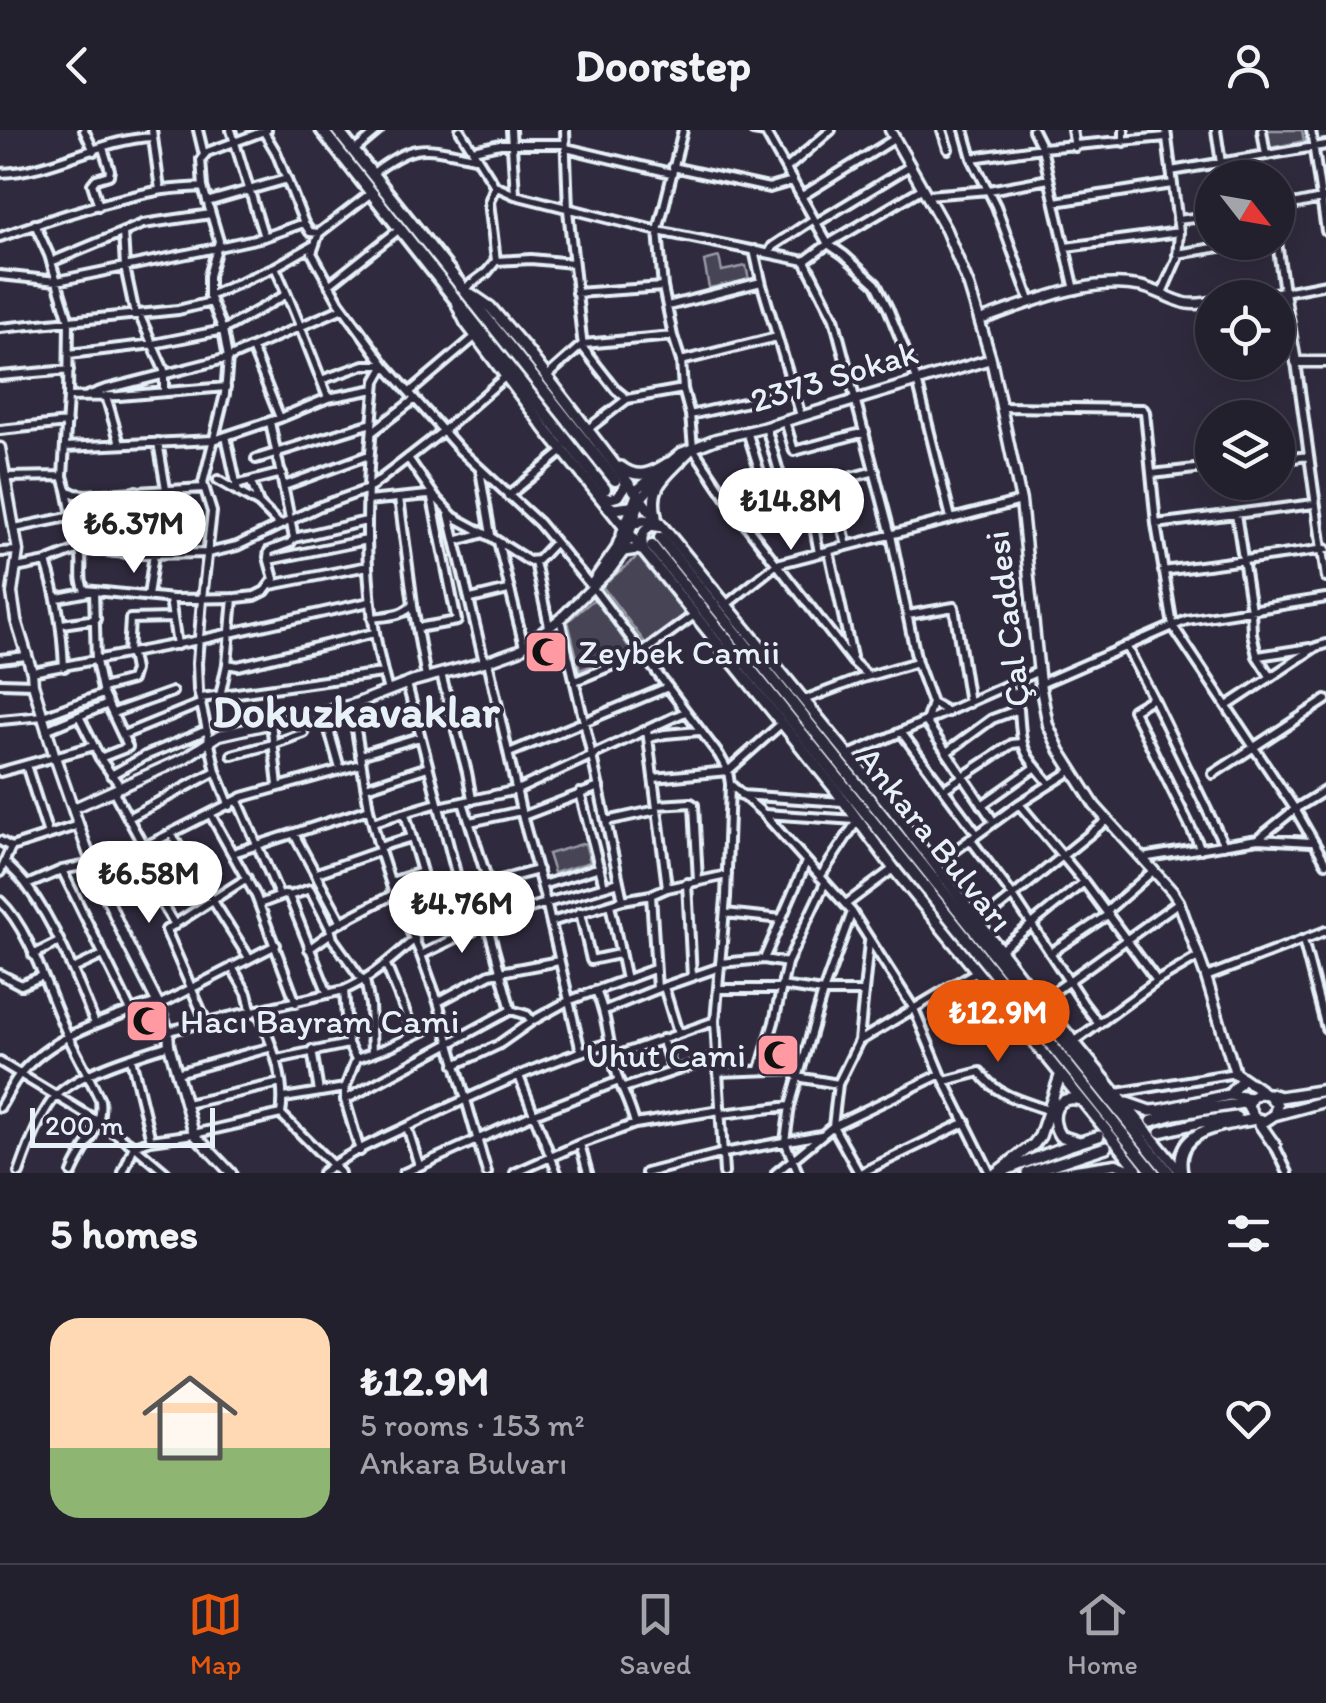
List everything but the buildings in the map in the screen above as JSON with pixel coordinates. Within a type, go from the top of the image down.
[{"type":"main road","points":[[322,130],[401,228],[625,486],[619,496],[603,496]]},
{"type":"main road","points":[[337,130],[629,529],[656,542],[726,605],[1118,1096],[1150,1126],[1194,1110],[1266,1093],[1280,1097],[1326,1090]]},
{"type":"main road","points":[[458,292],[466,323],[562,451],[614,509],[636,501]]},
{"type":"main road","points":[[458,292],[490,307],[588,430],[636,501],[658,521]]},
{"type":"main road","points":[[609,458],[636,475],[668,463]]},
{"type":"main road","points":[[680,461],[654,491],[656,542],[694,615],[1080,1100],[1110,1144],[1027,1173]]},
{"type":"main road","points":[[629,529],[649,519],[658,521]]},
{"type":"main road","points":[[624,551],[656,542]]},
{"type":"main road","name":"Ankara Bulvarı","points":[[656,542],[1154,1173]]},
{"type":"main road","name":"Ankara Bulvarı","points":[[656,542],[1169,1173]]},
{"type":"main road","points":[[995,1173],[1034,1144],[1060,1076]]},
{"type":"main road","points":[[1238,1077],[1276,1100],[1274,1146]]},
{"type":"main road","points":[[1228,1095],[1238,1077]]},
{"type":"main road","points":[[1238,1077],[1251,1099],[1249,1111],[1274,1146]]},
{"type":"main road","points":[[1118,1096],[1150,1111],[1228,1095],[1251,1099]]},
{"type":"main road","points":[[1080,1100],[1070,1097],[1062,1101],[1053,1123],[1060,1136],[1082,1142]]},
{"type":"main road","points":[[1160,1132],[1240,1117],[1265,1121],[1326,1102]]},
{"type":"main road","points":[[1182,1173],[1180,1155],[1194,1136],[1215,1127],[1255,1119]]},
{"type":"main road","points":[[995,1173],[1100,1136]]},
{"type":"street","points":[[84,130],[94,151]]},
{"type":"street","points":[[198,130],[204,155]]},
{"type":"street","points":[[231,130],[264,237]]},
{"type":"street","points":[[354,151],[380,130]]},
{"type":"street","points":[[460,130],[495,186],[515,194],[658,231],[805,260],[924,192],[988,190],[1050,180]]},
{"type":"street","points":[[511,130],[515,194]]},
{"type":"street","points":[[565,130],[568,210],[583,344],[627,399]]},
{"type":"street","points":[[683,130],[658,231],[663,288],[681,361],[693,448],[736,512],[868,676]]},
{"type":"street","points":[[753,130],[766,131],[828,244],[876,284],[917,380],[951,518]]},
{"type":"street","points":[[786,169],[831,130]]},
{"type":"street","points":[[942,130],[948,149]]},
{"type":"street","points":[[964,130],[1031,303]]},
{"type":"street","points":[[1034,130],[1042,148],[1074,290]]},
{"type":"street","points":[[1072,130],[1075,147]]},
{"type":"street","points":[[1124,130],[1124,142]]},
{"type":"street","points":[[1216,130],[1221,160]]},
{"type":"street","points":[[1262,130],[1266,156]]},
{"type":"street","points":[[1311,130],[1326,231]]},
{"type":"street","points":[[230,806],[216,771],[198,676],[212,512],[204,488],[226,387],[228,358],[223,330],[210,299],[209,276],[219,241],[203,188],[202,159],[206,152],[262,131],[304,223],[310,232],[319,233]]},
{"type":"street","points":[[0,174],[94,151],[135,134],[152,134],[160,190]]},
{"type":"street","points":[[802,196],[892,134]]},
{"type":"street","name":"Çal Caddesi","points":[[892,134],[946,230],[969,286],[991,359],[1021,501],[1048,726],[1094,806],[1172,890],[1206,977],[1238,1077]]},
{"type":"street","points":[[972,158],[1166,134],[1179,232],[1177,254],[1162,292]]},
{"type":"street","points":[[372,174],[406,152],[424,149],[474,154],[500,144],[512,144],[566,146],[769,188],[793,181]]},
{"type":"street","points":[[1241,160],[1326,145]]},
{"type":"street","points":[[99,206],[92,184],[109,174],[103,148]]},
{"type":"street","points":[[769,253],[773,246],[910,166]]},
{"type":"street","points":[[1171,171],[1195,167]]},
{"type":"street","points":[[207,202],[287,179]]},
{"type":"street","points":[[1055,202],[1172,184]]},
{"type":"street","points":[[458,292],[496,261],[489,202],[495,186]]},
{"type":"street","points":[[0,237],[160,190],[203,188]]},
{"type":"street","points":[[372,192],[319,233],[313,245],[312,254],[343,308],[385,365],[443,431],[539,523],[642,652],[728,770],[725,912],[714,1021],[724,1173]]},
{"type":"street","points":[[1295,204],[1324,198]]},
{"type":"street","points":[[51,262],[143,224],[211,214]]},
{"type":"street","points":[[1177,220],[1195,218]]},
{"type":"street","points":[[0,275],[57,281],[218,248],[304,223]]},
{"type":"street","points":[[35,224],[69,321],[63,476],[82,555],[85,590],[170,599],[255,596],[266,591],[274,579],[269,551],[294,538],[366,522]]},
{"type":"street","points":[[329,285],[401,228]]},
{"type":"street","points":[[123,232],[137,314],[164,376],[164,392]]},
{"type":"street","points":[[1066,248],[1179,232]]},
{"type":"street","points":[[0,328],[188,308],[313,245]]},
{"type":"street","points":[[754,250],[801,416]]},
{"type":"street","points":[[1177,254],[1195,251]]},
{"type":"street","points":[[805,260],[834,318],[857,399],[892,535],[917,662],[932,703],[926,722]]},
{"type":"street","points":[[496,261],[573,263]]},
{"type":"street","points":[[275,266],[328,398]]},
{"type":"street","points":[[668,306],[761,282]]},
{"type":"street","points":[[1295,290],[1326,284]]},
{"type":"street","points":[[980,320],[1074,290],[1112,285],[1138,286],[1162,292],[1184,304],[1195,303]]},
{"type":"street","points":[[576,293],[663,288]]},
{"type":"street","points":[[69,354],[223,330],[288,294]]},
{"type":"street","points":[[86,396],[228,358],[343,308]]},
{"type":"street","points":[[372,433],[476,336]]},
{"type":"street","points":[[546,377],[583,344],[673,336]]},
{"type":"street","points":[[681,361],[777,337]]},
{"type":"street","points":[[252,348],[280,418]]},
{"type":"street","points":[[1295,356],[1326,578]]},
{"type":"street","name":"2373 Sokak","points":[[693,448],[991,359]]},
{"type":"street","points":[[1296,362],[1326,362]]},
{"type":"street","points":[[321,380],[364,365],[385,365]]},
{"type":"street","points":[[385,365],[376,381],[366,522],[369,602],[388,691]]},
{"type":"street","points":[[0,376],[69,370]]},
{"type":"street","points":[[16,568],[79,549],[140,554],[208,553],[237,546],[339,498],[368,489],[506,376]]},
{"type":"street","points":[[68,397],[226,387]]},
{"type":"street","points":[[588,430],[627,399],[683,388]]},
{"type":"street","points":[[66,447],[214,440],[328,398],[375,390]]},
{"type":"street","points":[[690,415],[792,392]]},
{"type":"street","points":[[106,396],[120,444]]},
{"type":"street","points":[[1002,406],[1143,410],[1147,415],[1156,524],[1173,626],[1295,809],[1326,863]]},
{"type":"street","points":[[786,421],[794,452],[865,432]]},
{"type":"street","points":[[270,422],[294,538]]},
{"type":"street","points":[[0,430],[67,423]]},
{"type":"street","points":[[256,459],[372,423]]},
{"type":"street","points":[[766,427],[786,496]]},
{"type":"street","points":[[748,432],[769,501]]},
{"type":"street","points":[[226,436],[237,489]]},
{"type":"street","points":[[158,442],[166,489]]},
{"type":"street","points":[[636,501],[693,448]]},
{"type":"street","points":[[74,808],[185,758],[219,735],[352,705],[524,646],[560,619],[611,570],[624,551],[643,483],[681,452],[693,448]]},
{"type":"street","points":[[508,496],[562,451]]},
{"type":"street","points":[[1,453],[6,476],[3,490],[18,551],[12,593],[16,620],[55,758],[94,869],[158,1003],[194,1134],[231,1173]]},
{"type":"street","points":[[284,486],[370,456]]},
{"type":"street","points":[[1295,458],[1308,456]]},
{"type":"street","points":[[408,458],[434,497],[454,516],[535,562]]},
{"type":"street","points":[[480,470],[491,537],[524,646]]},
{"type":"street","points":[[1152,474],[1195,470]]},
{"type":"street","points":[[736,512],[806,488],[875,471]]},
{"type":"street","points":[[237,489],[282,473]]},
{"type":"street","points":[[6,476],[63,476]]},
{"type":"street","points":[[218,480],[259,504],[280,525]]},
{"type":"street","points":[[251,482],[259,504]]},
{"type":"street","points":[[832,482],[847,546]]},
{"type":"street","points":[[67,490],[86,495],[204,488]]},
{"type":"street","points":[[806,488],[819,553]]},
{"type":"street","points":[[136,491],[140,554]]},
{"type":"street","points":[[367,501],[434,497]]},
{"type":"street","points":[[417,628],[457,620],[434,497]]},
{"type":"street","points":[[399,498],[426,678]]},
{"type":"street","points":[[726,605],[776,564],[1021,501]]},
{"type":"street","points":[[1156,524],[1314,504]]},
{"type":"street","points":[[448,510],[581,1052]]},
{"type":"street","points":[[1236,514],[1257,656],[1270,676]]},
{"type":"street","points":[[0,522],[14,525],[73,516]]},
{"type":"street","points":[[592,587],[594,578],[629,529]]},
{"type":"street","points":[[456,541],[491,537]]},
{"type":"street","points":[[269,560],[367,540]]},
{"type":"street","points":[[535,562],[554,543]]},
{"type":"street","points":[[1163,571],[1323,550]]},
{"type":"street","points":[[0,552],[18,551]]},
{"type":"street","points":[[829,551],[854,662]]},
{"type":"street","points":[[148,596],[154,554]]},
{"type":"street","points":[[46,562],[58,598],[64,667]]},
{"type":"street","points":[[535,562],[550,626]]},
{"type":"street","points":[[270,585],[368,566]]},
{"type":"street","points":[[471,600],[508,590]]},
{"type":"street","points":[[58,598],[94,591]]},
{"type":"street","points":[[94,591],[96,660],[102,691],[128,747],[100,758]]},
{"type":"street","points":[[220,696],[233,598]]},
{"type":"street","points":[[1040,684],[1187,620],[1326,598]]},
{"type":"street","points":[[170,599],[176,645]]},
{"type":"street","points":[[32,672],[369,602]]},
{"type":"street","points":[[372,618],[409,610],[413,604]]},
{"type":"street","points":[[908,615],[954,607],[970,703]]},
{"type":"street","points":[[575,681],[642,652],[694,615]]},
{"type":"street","points":[[0,720],[43,716],[131,680],[134,670],[130,618],[171,618]]},
{"type":"street","points":[[62,624],[96,619]]},
{"type":"street","points":[[560,619],[623,900]]},
{"type":"street","points":[[226,664],[238,666],[374,634]]},
{"type":"street","points":[[1257,656],[1326,644]]},
{"type":"street","points":[[1126,646],[1224,846]]},
{"type":"street","points":[[1227,706],[1316,646]]},
{"type":"street","points":[[0,659],[26,656]]},
{"type":"street","points":[[803,701],[917,662]]},
{"type":"street","points":[[848,755],[1040,670]]},
{"type":"street","points":[[122,735],[201,700],[382,673]]},
{"type":"street","points":[[441,674],[467,772],[470,822],[499,917]]},
{"type":"street","points":[[0,683],[33,684]]},
{"type":"street","points":[[407,684],[473,931]]},
{"type":"street","points":[[509,754],[668,687]]},
{"type":"street","points":[[113,713],[172,692]]},
{"type":"street","points":[[1153,698],[1133,710],[1202,850]]},
{"type":"street","points":[[1213,774],[1326,700]]},
{"type":"street","points":[[932,703],[948,712]]},
{"type":"street","points":[[48,729],[108,704]]},
{"type":"street","points":[[352,705],[380,849],[438,1002],[486,1173]]},
{"type":"street","points":[[947,752],[992,719],[1018,709],[1024,754],[1050,784]]},
{"type":"street","points":[[324,712],[340,769]]},
{"type":"street","points":[[373,822],[516,790],[648,734],[685,712]]},
{"type":"street","points":[[79,716],[144,846]]},
{"type":"street","points":[[232,754],[304,733],[300,716]]},
{"type":"street","points":[[271,722],[278,786]]},
{"type":"street","points":[[926,722],[994,822]]},
{"type":"street","points":[[653,778],[728,770],[782,724]]},
{"type":"street","points":[[111,774],[207,730]]},
{"type":"street","points":[[648,734],[700,731]]},
{"type":"street","points":[[902,732],[1099,1024]]},
{"type":"street","points":[[648,734],[667,888]]},
{"type":"street","points":[[27,885],[62,870],[94,869],[132,855],[238,801],[340,769],[420,737]]},
{"type":"street","points":[[944,789],[1012,744],[1021,743]]},
{"type":"street","points":[[0,772],[94,746]]},
{"type":"street","points":[[26,765],[48,834]]},
{"type":"street","points":[[366,787],[428,767]]},
{"type":"street","points":[[982,804],[1036,767]]},
{"type":"street","points":[[128,818],[216,771]]},
{"type":"street","points":[[935,865],[1071,771]]},
{"type":"street","points":[[730,784],[764,814],[852,912],[914,1009],[943,1078],[995,1173]]},
{"type":"street","points":[[470,822],[522,814],[599,787]]},
{"type":"street","points":[[1258,839],[1326,790]]},
{"type":"street","points":[[580,793],[604,886]]},
{"type":"street","points":[[740,794],[844,802]]},
{"type":"street","points":[[238,801],[279,895]]},
{"type":"street","points":[[606,821],[657,807],[691,803],[698,881]]},
{"type":"street","points":[[1019,804],[1158,981]]},
{"type":"street","points":[[233,853],[370,809]]},
{"type":"street","points":[[390,882],[422,872],[405,814]]},
{"type":"street","points":[[760,1069],[787,963],[823,880],[857,821],[764,814]]},
{"type":"street","points":[[211,815],[259,904],[296,1003]]},
{"type":"street","points":[[980,923],[1107,820]]},
{"type":"street","points":[[0,872],[12,847],[79,825]]},
{"type":"street","points":[[171,834],[249,958]]},
{"type":"street","points":[[294,834],[342,920]]},
{"type":"street","points":[[317,873],[412,837]]},
{"type":"street","points":[[1142,858],[1258,839],[1312,842]]},
{"type":"street","points":[[0,841],[12,847]]},
{"type":"street","points":[[132,855],[175,925]]},
{"type":"street","points":[[5,862],[27,885],[59,942],[95,1024]]},
{"type":"street","points":[[764,959],[806,862]]},
{"type":"street","points":[[542,885],[600,867]]},
{"type":"street","points":[[846,904],[894,869]]},
{"type":"street","points":[[62,870],[131,1011]]},
{"type":"street","points":[[489,884],[538,870]]},
{"type":"street","points":[[1050,952],[1108,913],[1154,871]]},
{"type":"street","points":[[551,922],[727,875]]},
{"type":"street","points":[[206,1022],[166,930],[247,878]]},
{"type":"street","points":[[421,955],[499,917],[619,882]]},
{"type":"street","points":[[1000,950],[1084,882]]},
{"type":"street","points":[[687,883],[692,977]]},
{"type":"street","points":[[259,904],[310,889],[333,939],[364,980],[370,1005],[372,1053]]},
{"type":"street","points":[[404,913],[460,889]]},
{"type":"street","points":[[309,949],[342,920],[394,894]]},
{"type":"street","points":[[289,896],[328,994]]},
{"type":"street","points":[[650,896],[654,969],[678,1033]]},
{"type":"street","points":[[0,900],[18,924],[100,1100],[99,1122],[72,1173]]},
{"type":"street","points":[[1041,1002],[1178,902]]},
{"type":"street","points":[[610,904],[626,980]]},
{"type":"street","points":[[580,912],[591,960],[619,954]]},
{"type":"street","points":[[725,912],[782,920]]},
{"type":"street","points":[[798,1173],[785,1141],[790,1106],[823,992],[852,912]]},
{"type":"street","points":[[487,923],[510,1010]]},
{"type":"street","points":[[1206,977],[1326,931]]},
{"type":"street","points":[[168,1031],[344,990],[386,966],[414,940]]},
{"type":"street","points":[[1303,940],[1326,1028]]},
{"type":"street","points":[[869,941],[860,1041],[838,1084],[833,1126],[860,1173],[966,1122]]},
{"type":"street","points":[[33,955],[59,942]]},
{"type":"street","points":[[0,1107],[20,1074],[68,1036],[158,1003],[276,946]]},
{"type":"street","points":[[73,969],[103,955]]},
{"type":"street","points":[[1074,1042],[1198,957]]},
{"type":"street","points":[[605,1010],[720,965],[764,959],[787,963]]},
{"type":"street","points":[[438,1002],[490,974],[559,961]]},
{"type":"street","points":[[386,966],[415,1036]]},
{"type":"street","points":[[232,967],[272,1047],[284,1098],[281,1114]]},
{"type":"street","points":[[456,1065],[498,1046],[568,1001],[654,969]]},
{"type":"street","points":[[860,1041],[977,971]]},
{"type":"street","points":[[0,974],[21,984],[42,976]]},
{"type":"street","points":[[718,989],[781,987],[863,992]]},
{"type":"street","points":[[344,990],[348,1044],[356,1059]]},
{"type":"street","points":[[596,992],[605,1010],[609,1043],[635,1124]]},
{"type":"street","points":[[345,1100],[510,1010],[532,1021]]},
{"type":"street","points":[[613,1056],[714,1021]]},
{"type":"street","points":[[360,1151],[345,1100],[345,1088],[356,1059],[443,1022]]},
{"type":"street","points":[[662,1038],[674,1071]]},
{"type":"street","points":[[322,1173],[465,1100],[609,1043]]},
{"type":"street","points":[[276,1059],[348,1044]]},
{"type":"street","points":[[18,1173],[37,1127],[55,1097],[88,1075],[169,1045]]},
{"type":"street","points":[[178,1073],[272,1047]]},
{"type":"street","points":[[312,1050],[319,1092]]},
{"type":"street","points":[[404,1173],[534,1114],[716,1056]]},
{"type":"street","points":[[131,1058],[151,1140]]},
{"type":"street","points":[[0,1062],[99,1122],[166,1173]]},
{"type":"street","points":[[718,1072],[760,1069],[799,1073],[838,1084]]},
{"type":"street","points":[[776,1173],[833,1126],[943,1078],[980,1072],[994,1089],[1048,1110]]},
{"type":"street","points":[[519,1076],[557,1173]]},
{"type":"street","points":[[1118,1096],[1238,1077]]},
{"type":"street","points":[[186,1104],[281,1083]]},
{"type":"street","points":[[284,1098],[345,1088]]},
{"type":"street","points":[[515,1173],[635,1124],[790,1106]]},
{"type":"street","points":[[123,1173],[134,1146],[281,1114]]},
{"type":"street","points":[[281,1114],[340,1173]]},
{"type":"street","points":[[1150,1126],[1182,1173]]},
{"type":"street","points":[[406,1127],[419,1165]]},
{"type":"street","points":[[646,1173],[821,1135]]},
{"type":"street","points":[[580,1144],[588,1173]]},
{"type":"street","points":[[1110,1144],[1140,1173]]},
{"type":"street","points":[[1274,1146],[1288,1173]]},
{"type":"street","points":[[1058,1173],[1116,1164],[1140,1173]]},
{"type":"shaded area","points":[[1267,130],[1302,130],[1304,141],[1270,148]]},
{"type":"shaded area","points":[[719,257],[722,271],[746,266],[749,280],[709,288],[704,261]]},
{"type":"shaded area","points":[[638,556],[685,614],[646,644],[602,586]]},
{"type":"shaded area","points":[[593,600],[631,650],[580,670],[568,621]]},
{"type":"shaded area","points":[[585,843],[590,862],[554,873],[548,854]]},
{"type":"tunnel","points":[[618,485],[660,538]]},
{"type":"tunnel","points":[[605,489],[644,537]]},
{"type":"tunnel","points":[[1106,1147],[1160,1132]]},
{"type":"place","name":"Zeybek Camii","points":[[546,652]]},
{"type":"place","name":"Hacı Bayram Cami","points":[[147,1021]]},
{"type":"place","name":"Uhut Cami","points":[[778,1055]]},
{"type":"district","name":"Dokuzkavaklar","points":[[356,711]]}]
